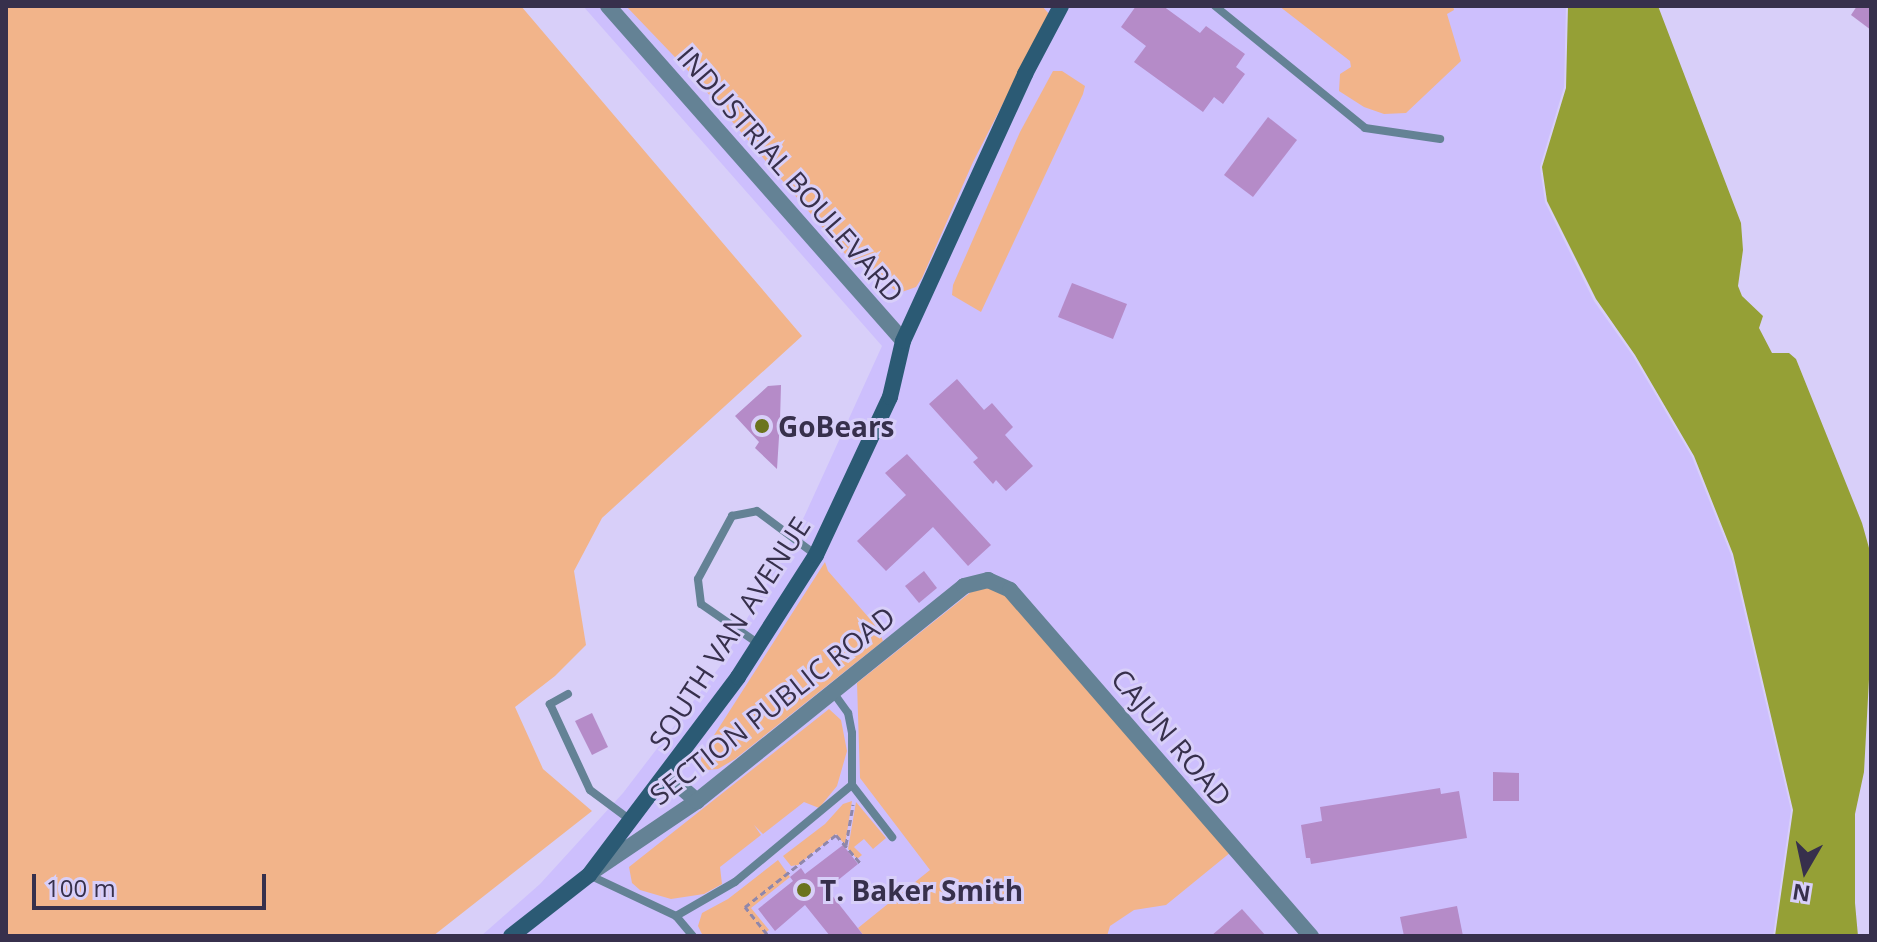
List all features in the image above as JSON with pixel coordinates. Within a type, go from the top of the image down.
[{"type":"main road","name":"SOUTH VAN AVENUE","points":[[511,936],[589,875],[629,819],[667,775],[759,644],[816,555],[890,397],[903,341],[1025,74],[1061,6]]},
{"type":"street","name":"INDUSTRIAL BOULEVARD","points":[[608,6],[903,341]]},
{"type":"street","name":"SECTION PUBLIC ROAD","points":[[589,875],[697,801],[964,586],[988,580]]},
{"type":"street","name":"CAJUN ROAD","points":[[988,580],[1010,590],[1311,936]]},
{"type":"street","points":[[667,775],[697,801]]},
{"type":"lane","points":[[1215,6],[1365,128],[1440,139]]},
{"type":"lane","points":[[759,644],[701,604],[698,579],[732,516],[757,511],[816,555]]},
{"type":"lane","points":[[833,692],[848,713],[854,788],[892,837]]},
{"type":"lane","points":[[568,694],[550,704],[590,790],[629,819]]},
{"type":"lane","points":[[676,916],[735,882],[854,788]]},
{"type":"lane","points":[[589,875],[676,916],[693,936]]},
{"type":"path","points":[[846,848],[854,788]]},
{"type":"path","points":[[767,934],[745,907],[836,835],[860,863]]},
{"type":"shaded area","points":[[6,6],[521,6],[802,336],[602,518],[574,571],[586,645],[555,676],[515,707],[543,769],[592,811],[433,936],[6,936]]},
{"type":"shaded area","points":[[583,6],[1566,6],[1564,87],[1540,167],[1545,202],[1594,301],[1633,356],[1692,457],[1731,555],[1791,810],[1773,936],[481,936],[540,884],[623,793],[721,665],[804,517],[882,346]]},
{"type":"shaded area","points":[[626,6],[1042,6],[1049,14],[973,162],[922,278],[916,287],[899,293],[846,255],[694,77]]},
{"type":"shaded area","points":[[1279,6],[1453,6],[1454,10],[1447,14],[1461,61],[1406,113],[1384,114],[1364,107],[1339,91],[1340,74],[1351,67],[1350,61]]},
{"type":"shaded area","points":[[1568,6],[1658,6],[1741,223],[1743,250],[1738,286],[1742,296],[1763,316],[1759,328],[1772,353],[1789,353],[1796,359],[1862,523],[1871,555],[1871,642],[1864,772],[1855,814],[1858,936],[1775,936],[1793,810],[1733,554],[1694,456],[1635,355],[1596,299],[1547,201],[1542,167],[1566,88]]},
{"type":"shaded area","points":[[1053,71],[1062,71],[1085,86],[1083,94],[981,312],[952,295],[953,285],[1020,132]]},
{"type":"shaded area","points":[[825,562],[828,571],[877,627],[883,641],[735,759],[718,769],[706,770],[700,766],[702,754]]},
{"type":"shaded area","points":[[986,588],[1003,592],[1231,852],[1166,905],[1134,910],[1110,926],[1107,936],[864,936],[858,928],[930,870],[860,778],[857,683],[971,592]]},
{"type":"shaded area","points":[[829,709],[841,720],[847,751],[837,786],[819,808],[804,802],[763,834],[754,825],[761,835],[720,867],[722,884],[704,894],[671,899],[640,890],[632,883],[629,867]]},
{"type":"shaded area","points":[[852,801],[845,845],[836,834],[798,865],[791,866],[783,856],[825,824],[843,804]]},
{"type":"shaded area","points":[[856,802],[886,838],[873,849],[864,839],[854,847],[862,855],[857,859],[848,849]]},
{"type":"shaded area","points":[[778,860],[790,877],[751,908],[769,930],[761,936],[703,936],[698,926],[702,913],[728,899]]},
{"type":"building","points":[[1136,6],[1163,6],[1200,33],[1206,26],[1245,54],[1236,67],[1245,74],[1223,104],[1214,97],[1203,112],[1134,62],[1146,46],[1121,27]]},
{"type":"building","points":[[1857,6],[1871,6],[1871,30],[1851,15]]},
{"type":"building","points":[[1268,117],[1297,140],[1253,197],[1224,175]]},
{"type":"building","points":[[1072,283],[1127,304],[1113,339],[1058,317]]},
{"type":"building","points":[[957,379],[984,410],[992,403],[1013,427],[1005,435],[1033,466],[1006,491],[996,480],[993,484],[973,462],[978,458],[929,404]]},
{"type":"building","name":"GoBears","points":[[781,385],[777,469],[755,448],[759,442],[735,416],[768,386]]},
{"type":"building","points":[[907,454],[991,545],[968,566],[933,527],[886,571],[857,541],[906,495],[885,473]]},
{"type":"building","points":[[924,571],[937,588],[919,603],[905,586]]},
{"type":"building","points":[[592,713],[608,747],[592,755],[575,721]]},
{"type":"building","points":[[1493,772],[1519,773],[1519,801],[1493,801]]},
{"type":"building","points":[[1440,788],[1441,794],[1459,791],[1467,838],[1311,864],[1310,858],[1306,858],[1301,825],[1322,821],[1320,807]]},
{"type":"building","name":"T. Baker Smith","points":[[843,845],[858,864],[827,889],[864,936],[830,936],[805,905],[775,931],[758,909],[793,881],[790,877],[801,868],[805,874]]},
{"type":"building","points":[[1457,906],[1463,936],[1404,936],[1400,917]]},
{"type":"building","points":[[1242,909],[1266,936],[1211,936]]},
{"type":"place","name":"GoBears","points":[[762,426]]},
{"type":"place","name":"T. Baker Smith","points":[[804,890]]}]
